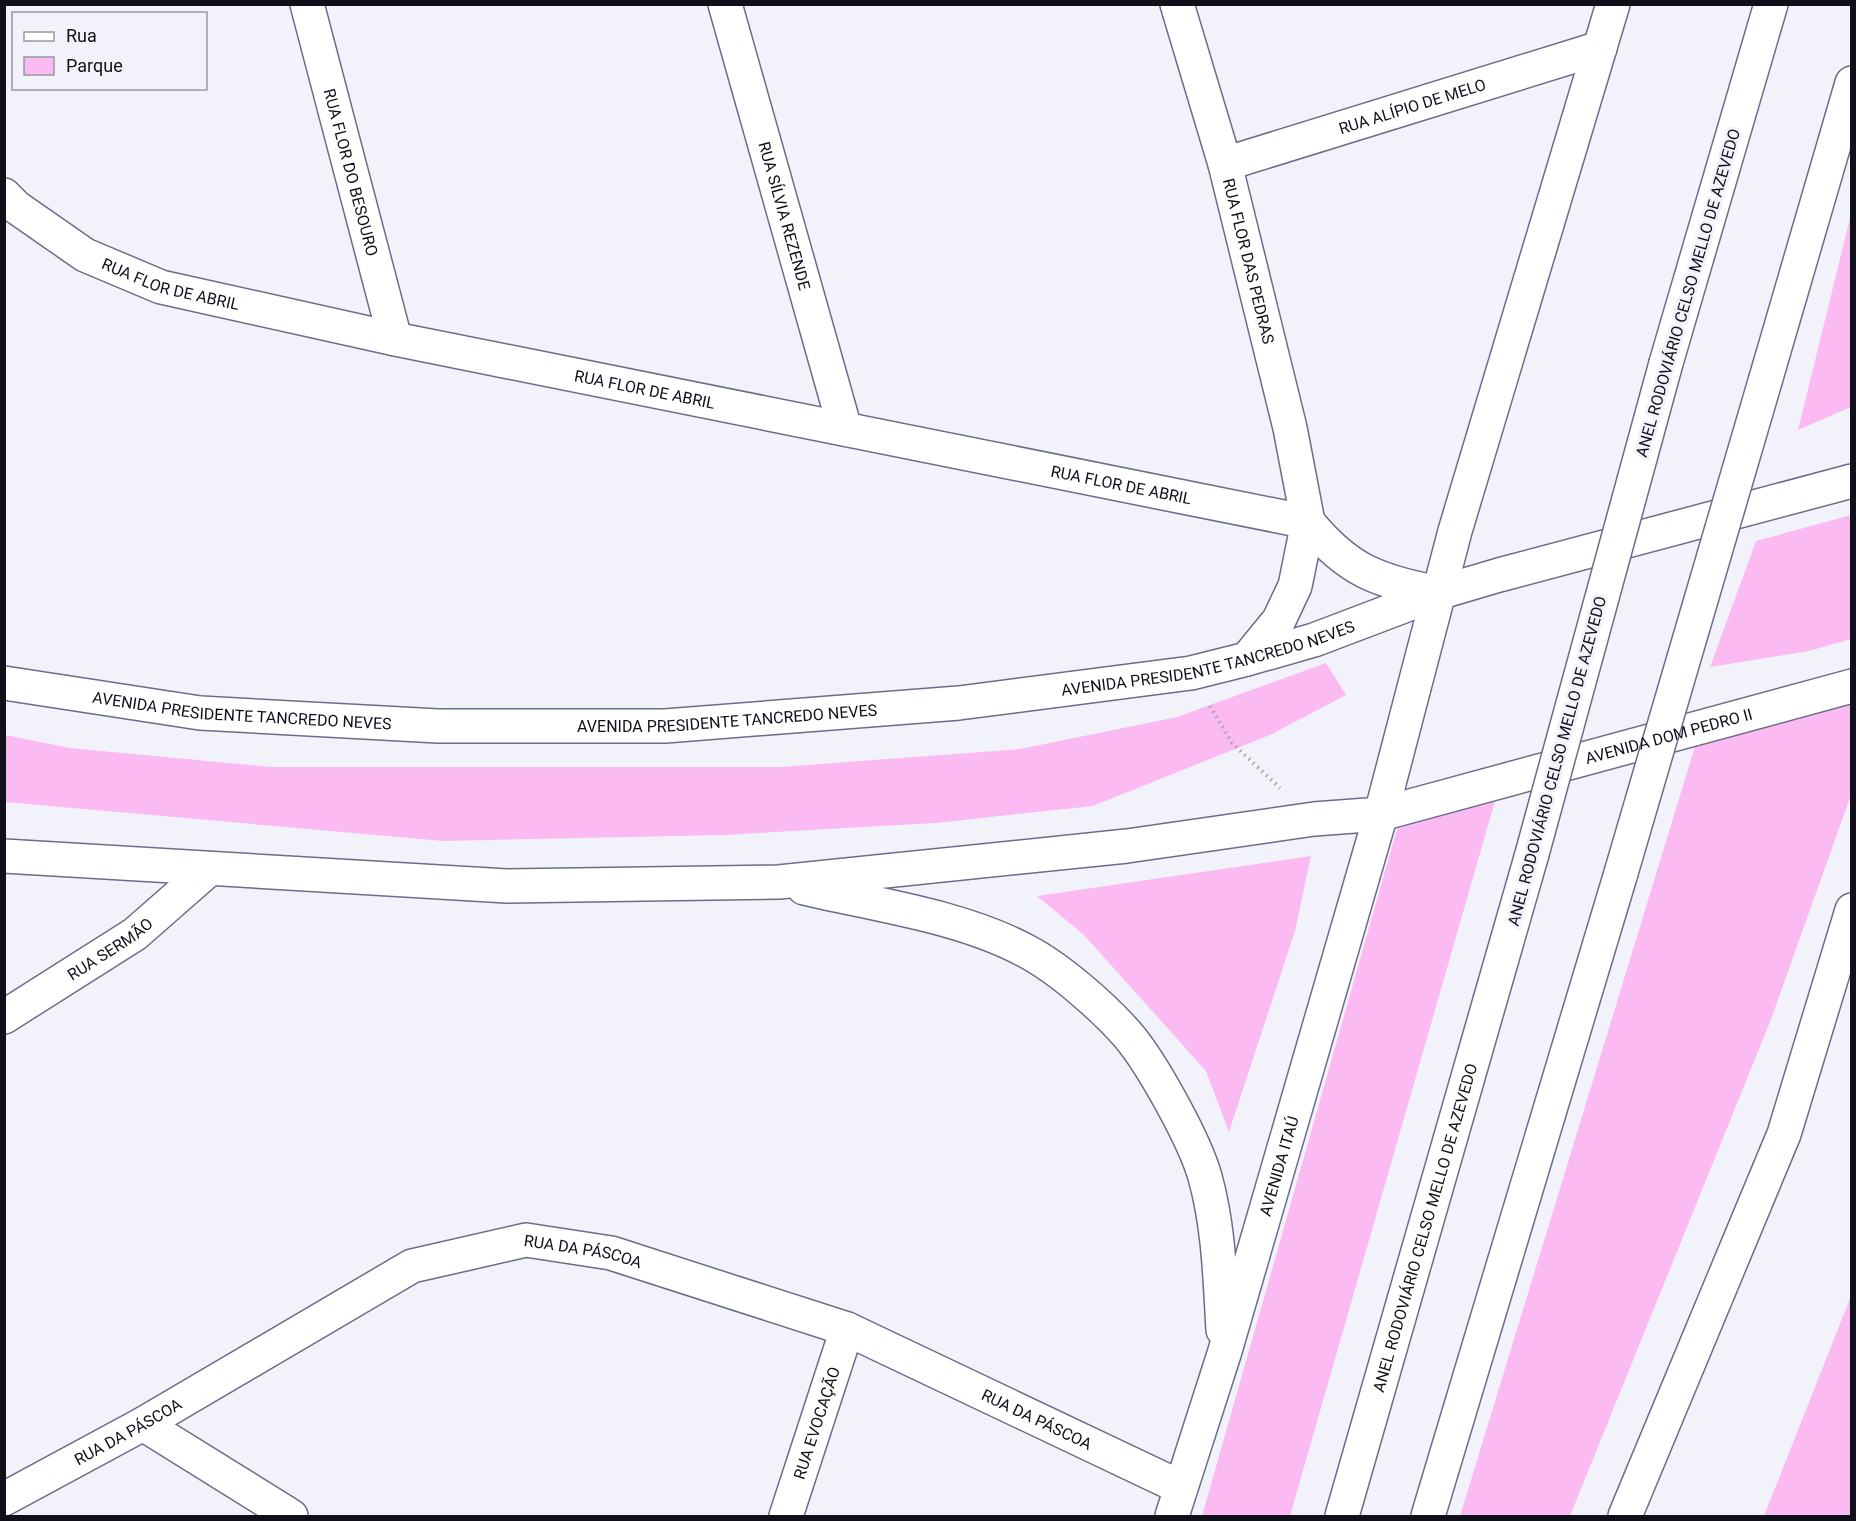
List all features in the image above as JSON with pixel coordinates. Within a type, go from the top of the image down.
[{"type":"main road","name":"RUA FLOR DO BESOURO","points":[[308,4],[395,339]]},
{"type":"main road","name":"RUA SÍLVIA REZENDE","points":[[725,4],[845,429]]},
{"type":"main road","name":"RUA FLOR DAS PEDRAS","points":[[1177,4],[1225,164],[1290,428],[1308,522],[1295,586],[1279,620],[1247,659]]},
{"type":"main road","points":[[4,856],[208,870],[507,886],[779,882],[1126,846],[1314,819],[1381,814],[1438,594],[1613,4]]},
{"type":"main road","name":"ANEL RODOVIÁRIO CELSO MELLO DE AZEVEDO","points":[[1342,1516],[1532,854],[1666,363],[1771,4]]},
{"type":"main road","name":"RUA ALÍPIO DE MELO","points":[[1225,164],[1600,48]]},
{"type":"main road","points":[[1428,1516],[1621,873],[1851,83]]},
{"type":"main road","name":"RUA FLOR DE ABRIL","points":[[4,195],[16,207],[85,255],[161,287],[395,339],[1308,522]]},
{"type":"main road","points":[[1438,594],[1499,574],[1851,482]]},
{"type":"main road","name":"RUA FLOR DAS PEDRAS","points":[[1308,522],[1330,548],[1353,567],[1391,583],[1438,594]]},
{"type":"main road","name":"AVENIDA PRESIDENTE TANCREDO NEVES","points":[[4,683],[200,713],[438,726],[665,726],[959,704],[1191,673],[1247,659],[1378,618],[1438,594]]},
{"type":"main road","name":"AVENIDA DOM PEDRO II","points":[[1381,814],[1851,686]]},
{"type":"main road","name":"AVENIDA ITAÚ","points":[[1176,1502],[1225,1351],[1381,814]]},
{"type":"main road","name":"RUA SERMÃO","points":[[4,1017],[135,934],[208,870]]},
{"type":"main road","points":[[779,882],[968,927],[1027,951],[1085,993],[1128,1035],[1185,1129],[1205,1176],[1217,1240],[1225,1351]]},
{"type":"main road","points":[[1625,1516],[1784,1134],[1851,910]]},
{"type":"main road","name":"RUA DA PÁSCOA","points":[[4,1499],[143,1424],[412,1266],[526,1240],[611,1253],[847,1329],[1176,1502]]},
{"type":"main road","name":"RUA EVOCAÇÃO","points":[[786,1516],[847,1329]]},
{"type":"main road","points":[[143,1424],[291,1516]]},
{"type":"path","points":[[1191,673],[1232,743],[1314,819]]},
{"type":"green space","points":[[1851,214],[1851,407],[1798,430]]},
{"type":"green space","points":[[1851,515],[1851,639],[1809,651],[1710,667],[1756,541]]},
{"type":"green space","points":[[1326,663],[1346,695],[1270,735],[1093,806],[936,823],[724,835],[443,841],[5,802],[5,735],[70,748],[271,767],[781,767],[1020,749],[1177,717]]},
{"type":"green space","points":[[1851,705],[1851,795],[1770,1022],[1570,1516],[1460,1516],[1700,730]]},
{"type":"green space","points":[[1503,773],[1290,1516],[1202,1516],[1399,822]]},
{"type":"green space","points":[[1311,856],[1295,931],[1229,1132],[1206,1071],[1084,935],[1037,896]]},
{"type":"green space","points":[[1851,1296],[1851,1516],[1764,1516]]}]
